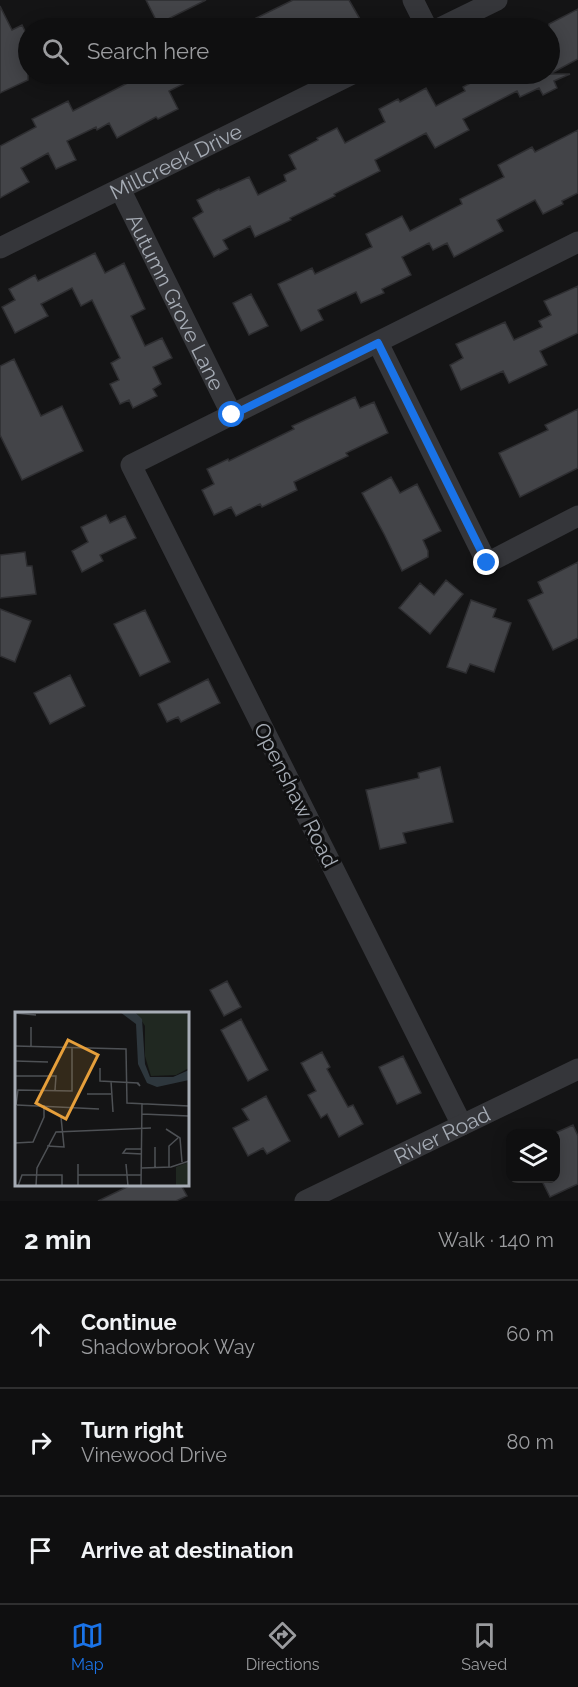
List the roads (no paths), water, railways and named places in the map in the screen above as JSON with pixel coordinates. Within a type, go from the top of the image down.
[{"type":"street","points":[[413,0],[423,18]]},
{"type":"street","points":[[461,18],[498,0]]},
{"type":"street","name":"Millcreek Drive","points":[[0,248],[332,84]]},
{"type":"street","name":"Autumn Grove Lane","points":[[120,189],[232,415]]},
{"type":"street","points":[[232,415],[578,242]]},
{"type":"street","points":[[378,343],[487,563],[578,516]]},
{"type":"street","name":"Openshaw Road","points":[[232,415],[130,465],[462,1125]]},
{"type":"street","name":"River Road","points":[[305,1201],[578,1069]]}]
